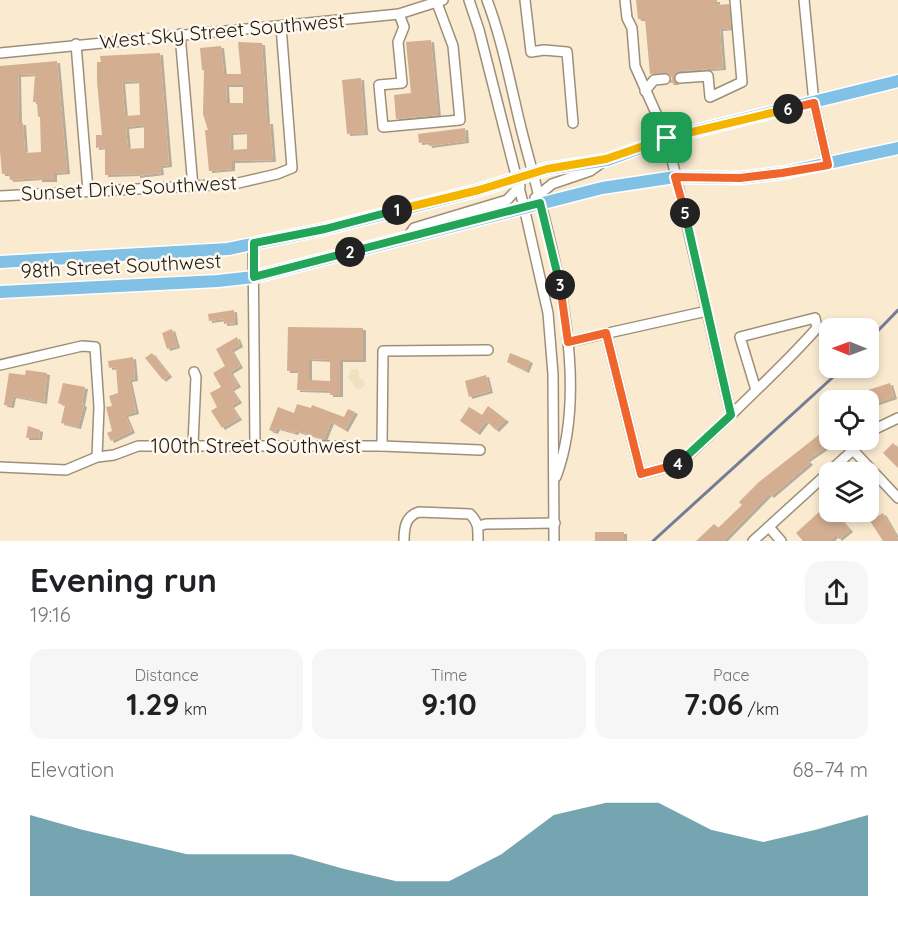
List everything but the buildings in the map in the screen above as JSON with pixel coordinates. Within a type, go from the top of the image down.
[{"type":"main road","name":"98th Street Southwest","points":[[0,262],[228,249],[325,229],[479,190],[517,183],[533,173],[547,169],[606,159],[667,138],[898,81]]},
{"type":"main road","name":"98th Street Southwest","points":[[0,292],[218,281],[254,277],[524,207],[539,199],[675,177],[740,178],[782,173],[828,165],[898,148]]},
{"type":"street","points":[[469,0],[479,30],[545,294],[553,374],[554,541]]},
{"type":"street","points":[[487,0],[533,173],[562,294],[568,342],[568,412],[562,462],[555,479]]},
{"type":"street","points":[[525,0],[531,52],[544,50],[567,52],[573,123]]},
{"type":"street","points":[[625,0],[627,18],[632,28],[635,66],[667,138],[731,415]]},
{"type":"street","points":[[680,78],[708,76],[710,97],[742,82],[735,0]]},
{"type":"street","points":[[804,0],[814,103],[828,165]]},
{"type":"street","points":[[399,14],[404,27],[398,42],[402,83],[379,85],[383,127],[460,120],[453,46],[440,1]]},
{"type":"street","name":"West Sky Street Southwest","points":[[0,53],[399,14],[440,1]]},
{"type":"street","name":"Sunset Drive Southwest","points":[[0,196],[234,184],[292,168],[281,26]]},
{"type":"street","points":[[180,34],[193,187]]},
{"type":"street","points":[[76,44],[88,191]]},
{"type":"street","points":[[645,91],[654,80],[665,79]]},
{"type":"street","points":[[539,199],[552,184],[590,171],[606,159]]},
{"type":"street","points":[[407,238],[414,228],[507,200],[517,183]]},
{"type":"street","points":[[254,243],[255,445]]},
{"type":"street","points":[[568,342],[707,311]]},
{"type":"street","points":[[606,333],[641,474],[679,464],[731,415],[756,390],[817,328],[815,318],[740,337],[756,390]]},
{"type":"street","points":[[0,365],[82,346],[95,347],[99,407],[98,457]]},
{"type":"street","points":[[382,446],[383,351],[488,350]]},
{"type":"street","points":[[193,444],[196,377],[194,372]]},
{"type":"street","points":[[879,427],[898,418]]},
{"type":"street","name":"100th Street Southwest","points":[[0,467],[66,470],[98,457],[114,455],[138,446],[193,444],[382,446],[480,450]]},
{"type":"street","points":[[753,541],[854,450],[898,498]]},
{"type":"street","points":[[404,541],[406,522],[414,513],[419,512],[470,514],[478,526],[478,541]]},
{"type":"street","points":[[478,526],[555,523]]},
{"type":"street","points":[[769,527],[781,541]]},
{"type":"sand","points":[[352,369],[356,369],[359,372],[359,378],[364,380],[365,386],[357,390],[348,377]]},
{"type":"waterway","points":[[879,330],[898,310]]},
{"type":"waterway","points":[[653,541],[832,378]]},
{"type":"route","points":[[814,103],[828,165],[740,178],[675,177],[731,415],[679,464],[641,474],[606,333],[568,342],[562,294],[540,203],[254,277],[254,243],[325,229],[479,190],[547,169],[606,159],[667,138],[814,103]]}]
